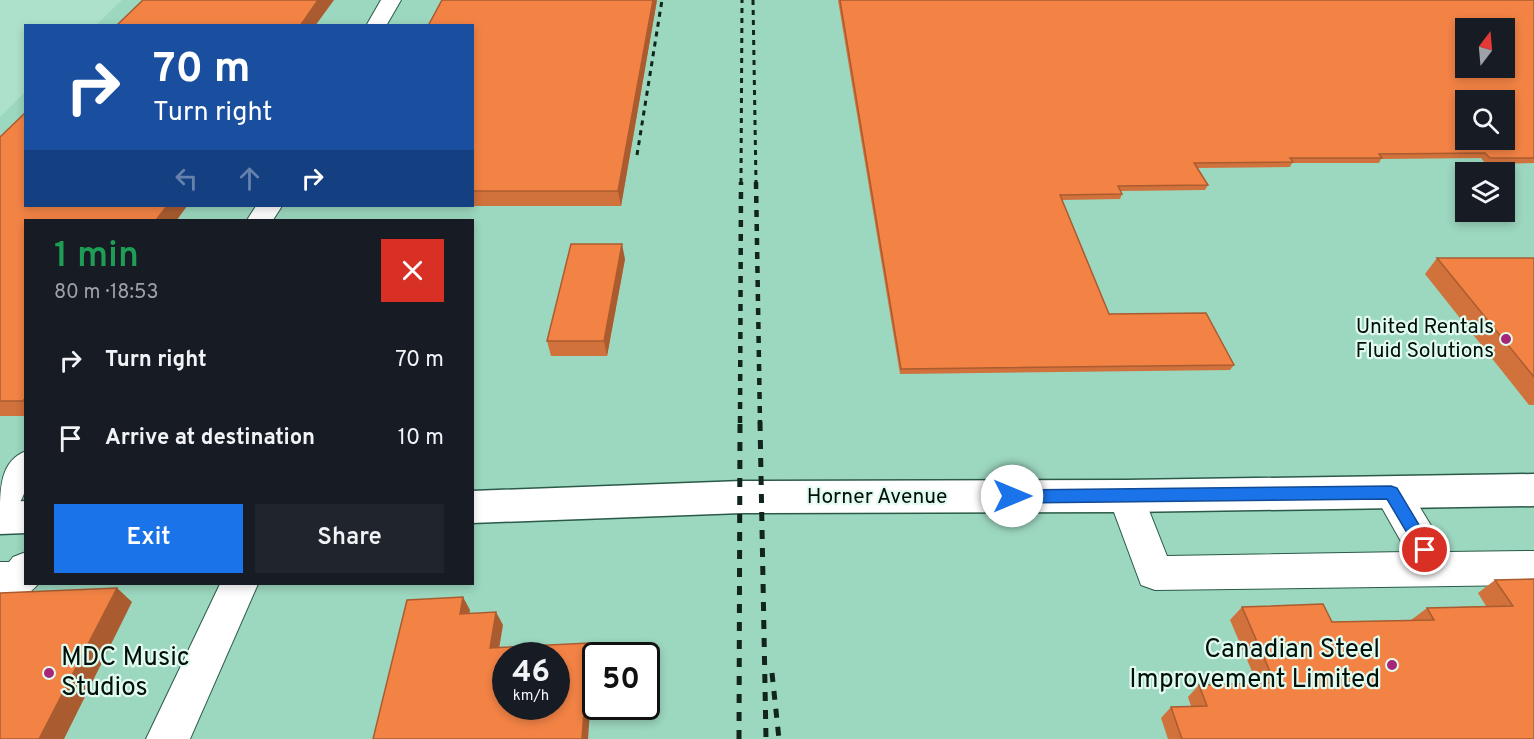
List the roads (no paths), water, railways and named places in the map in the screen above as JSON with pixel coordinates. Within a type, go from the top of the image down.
[{"type":"main road","name":"Horner Avenue","points":[[474,507],[742,497],[1126,496],[1534,490]]},
{"type":"main road","points":[[0,518],[24,518]]},
{"type":"street","points":[[377,24],[391,0]]},
{"type":"street","points":[[0,501],[24,468]]},
{"type":"street","points":[[1391,492],[1437,570]]},
{"type":"street","points":[[1126,496],[1155,573],[1534,568]]},
{"type":"street","points":[[0,579],[19,579],[24,572]]},
{"type":"street","points":[[168,739],[239,585]]},
{"type":"railway","points":[[637,155],[662,0]]},
{"type":"railway","points":[[741,183],[742,0]]},
{"type":"railway","points":[[753,0],[756,183]]},
{"type":"railway","points":[[740,423],[741,182]]},
{"type":"railway","points":[[756,182],[760,423]]},
{"type":"railway","points":[[739,739],[740,422]]},
{"type":"railway","points":[[760,422],[766,739]]},
{"type":"railway","points":[[772,673],[779,739]]},
{"type":"place","name":"United Rentals Fluid Solutions","points":[[1506,339]]},
{"type":"place","name":"Canadian Steel Improvement Limited","points":[[1392,665]]},
{"type":"place","name":"MDC Music Studios","points":[[49,673]]}]
